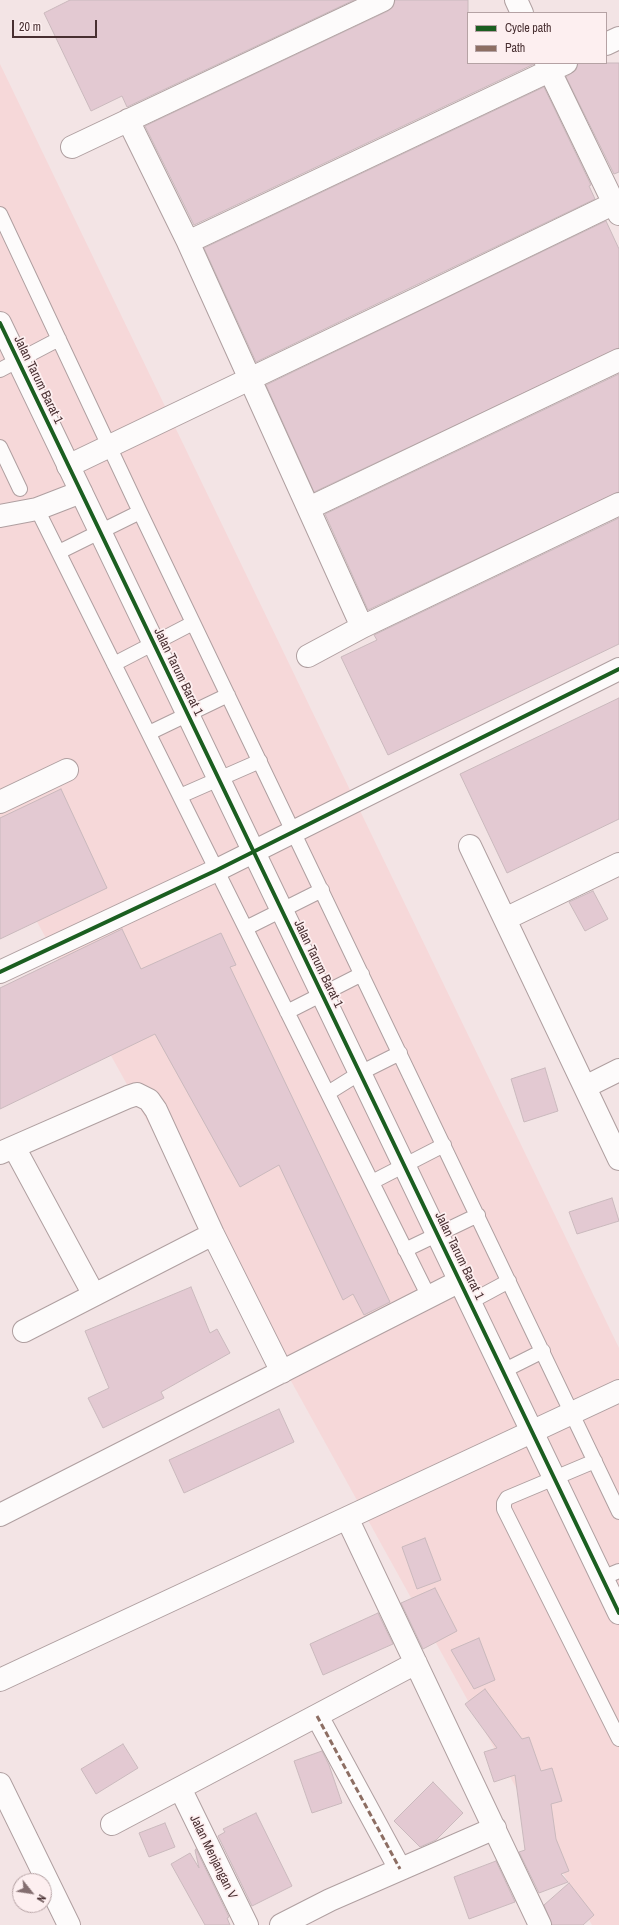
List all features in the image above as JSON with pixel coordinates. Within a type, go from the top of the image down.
[{"type":"street","points":[[72,147],[383,0]]},
{"type":"street","points":[[516,0],[522,12]]},
{"type":"street","points":[[607,44],[619,38]]},
{"type":"street","points":[[68,466],[617,206],[554,65],[188,242]]},
{"type":"street","points":[[128,120],[188,242],[362,626]]},
{"type":"street","name":"Jalan Tarum Barat 1","points":[[0,323],[9,365],[68,466],[81,492],[554,1477],[610,1574],[619,1613]]},
{"type":"street","points":[[309,508],[619,360]]},
{"type":"street","points":[[0,516],[37,509],[81,492]]},
{"type":"street","points":[[308,656],[362,626],[619,504]]},
{"type":"street","points":[[0,972],[254,852],[619,669]]},
{"type":"street","points":[[0,801],[67,770]]},
{"type":"street","points":[[470,846],[619,1158]]},
{"type":"street","points":[[505,919],[618,869]]},
{"type":"street","points":[[585,1086],[619,1070]]},
{"type":"street","points":[[94,1295],[7,1150],[137,1094],[149,1100],[156,1110],[213,1234],[282,1372]]},
{"type":"street","points":[[24,1331],[213,1234]]},
{"type":"street","points":[[0,1515],[460,1281]]},
{"type":"street","points":[[0,1680],[619,1391]]},
{"type":"street","points":[[347,1518],[540,1925]]},
{"type":"street","points":[[112,1824],[416,1663]]},
{"type":"street","points":[[317,1716],[400,1869]]},
{"type":"street","points":[[0,1784],[69,1925]]},
{"type":"street","name":"Jalan Menjangan V","points":[[180,1788],[246,1925]]},
{"type":"street","points":[[281,1925],[330,1900],[495,1828]]},
{"type":"lane","points":[[0,214],[108,446],[478,1215],[619,1512]]},
{"type":"lane","points":[[9,365],[58,339]]},
{"type":"lane","points":[[0,447],[20,489]]},
{"type":"lane","points":[[37,509],[429,1297]]},
{"type":"lane","points":[[59,552],[140,512]]},
{"type":"lane","points":[[114,664],[193,623]]},
{"type":"lane","points":[[149,733],[228,695]]},
{"type":"lane","points":[[180,796],[260,761]]},
{"type":"lane","points":[[246,928],[322,890]]},
{"type":"lane","points":[[287,1012],[362,974]]},
{"type":"lane","points":[[328,1093],[360,1073],[400,1053]]},
{"type":"lane","points":[[372,1182],[444,1145]]},
{"type":"lane","points":[[405,1250],[478,1215]]},
{"type":"lane","points":[[470,1302],[509,1281]]},
{"type":"lane","points":[[503,1371],[543,1351]]},
{"type":"lane","points":[[595,1461],[507,1498],[504,1503],[504,1509],[619,1739]]},
{"type":"shaded area","points":[[0,64],[619,1348],[619,1925],[592,1925],[0,855]]},
{"type":"building","points":[[70,0],[354,0],[127,107],[122,96],[91,111],[44,13]]},
{"type":"building","points":[[395,0],[468,0],[467,64],[534,64],[194,225],[145,126],[388,11],[393,7]]},
{"type":"building","points":[[619,63],[619,172],[614,174],[566,77],[576,70],[578,64]]},
{"type":"building","points":[[544,87],[591,185],[589,186],[595,199],[256,362],[204,248]]},
{"type":"building","points":[[606,221],[619,249],[619,348],[314,492],[266,385]]},
{"type":"building","points":[[619,374],[619,492],[368,610],[325,514]]},
{"type":"building","points":[[619,518],[619,644],[388,755],[341,657],[377,640],[374,635]]},
{"type":"building","points":[[619,698],[619,819],[507,873],[460,774]]},
{"type":"building","points":[[61,789],[107,888],[0,939],[0,818]]},
{"type":"building","points":[[593,891],[608,919],[585,931],[569,902]]},
{"type":"building","points":[[122,929],[141,969],[221,933],[236,965],[230,967],[390,1302],[364,1315],[353,1294],[343,1300],[279,1165],[240,1187],[155,1034],[0,1109],[0,988]]},
{"type":"building","points":[[545,1068],[558,1111],[524,1122],[511,1079]]},
{"type":"building","points":[[612,1198],[619,1221],[577,1234],[569,1212]]},
{"type":"building","points":[[191,1287],[210,1333],[217,1329],[230,1353],[161,1392],[164,1398],[103,1428],[88,1398],[109,1388],[85,1331]]},
{"type":"building","points":[[279,1409],[294,1442],[184,1493],[169,1460]]},
{"type":"building","points":[[425,1538],[441,1580],[417,1589],[402,1547]]},
{"type":"building","points":[[435,1588],[457,1631],[423,1649],[401,1603]]},
{"type":"building","points":[[378,1613],[393,1644],[323,1675],[310,1644]]},
{"type":"building","points":[[479,1638],[495,1680],[474,1689],[451,1650]]},
{"type":"building","points":[[485,1689],[522,1739],[529,1737],[541,1771],[552,1768],[562,1801],[551,1804],[556,1839],[569,1871],[561,1874],[568,1882],[539,1893],[519,1852],[525,1850],[515,1775],[494,1782],[484,1752],[497,1748],[465,1704]]},
{"type":"building","points":[[123,1744],[138,1768],[96,1794],[81,1769]]},
{"type":"building","points":[[322,1751],[329,1765],[342,1803],[312,1813],[294,1761]]},
{"type":"building","points":[[433,1782],[463,1813],[436,1840],[420,1847],[394,1821]]},
{"type":"building","points":[[256,1813],[292,1886],[252,1906],[218,1836],[225,1832],[223,1829]]},
{"type":"building","points":[[165,1823],[175,1847],[149,1857],[139,1833]]},
{"type":"building","points":[[196,1849],[229,1917],[227,1918],[230,1925],[205,1925],[171,1864],[190,1853],[199,1868]]},
{"type":"building","points":[[496,1861],[515,1902],[469,1919],[454,1877]]},
{"type":"building","points":[[569,1883],[594,1915],[583,1925],[552,1925],[544,1905]]},
{"type":"marked path","points":[[317,1716],[400,1869]]},
{"type":"cycle path","points":[[0,323],[619,1613]]},
{"type":"cycle path","points":[[0,972],[217,870],[619,669]]}]
